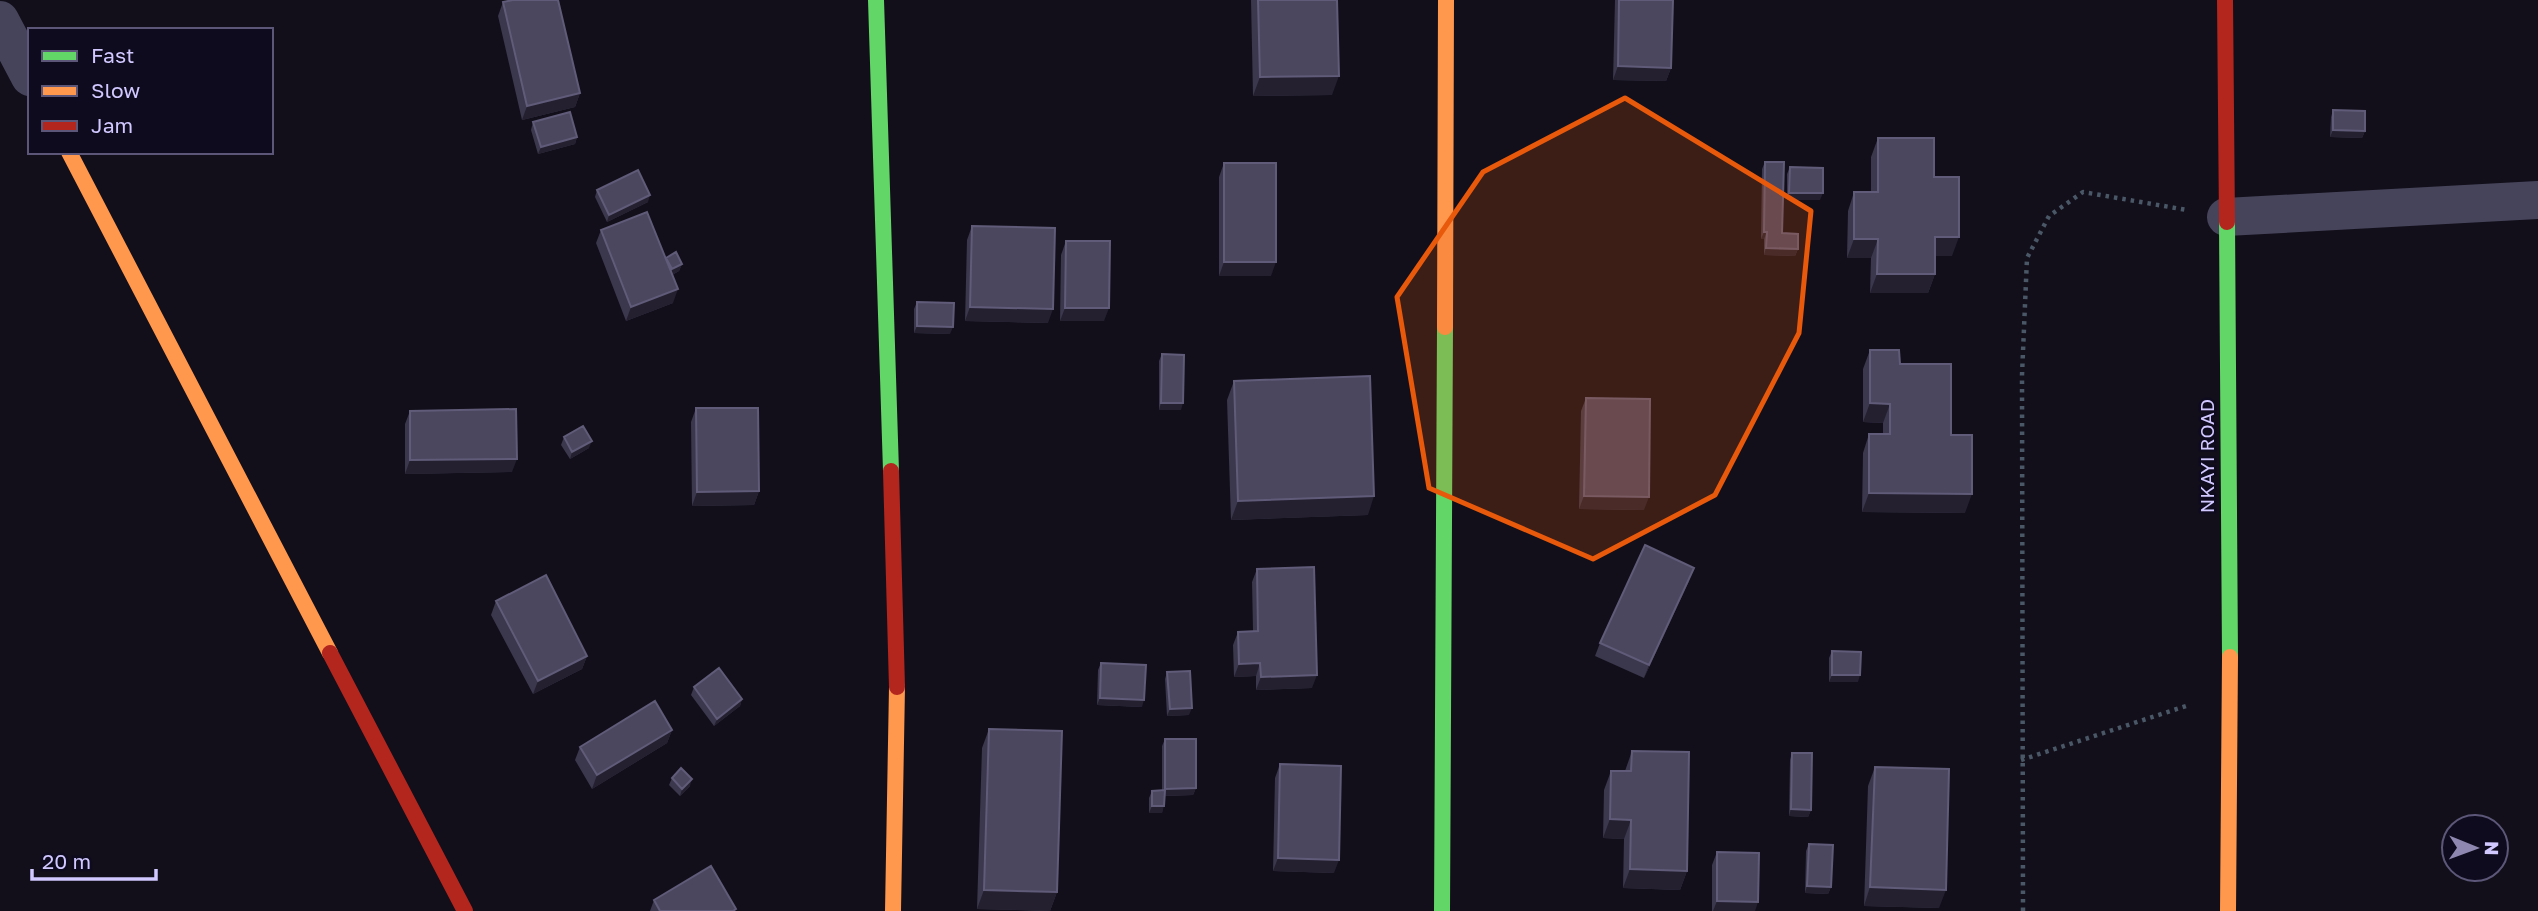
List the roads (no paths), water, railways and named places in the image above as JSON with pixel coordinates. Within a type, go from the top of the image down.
[{"type":"street","points":[[876,0],[897,660],[893,911]]},
{"type":"street","points":[[1441,911],[1446,0]]},
{"type":"street","name":"NKAYI ROAD","points":[[2225,0],[2230,693],[2228,911]]},
{"type":"street","points":[[0,20],[28,73]]},
{"type":"street","points":[[70,154],[465,911]]},
{"type":"street","points":[[2226,217],[2538,200]]}]
